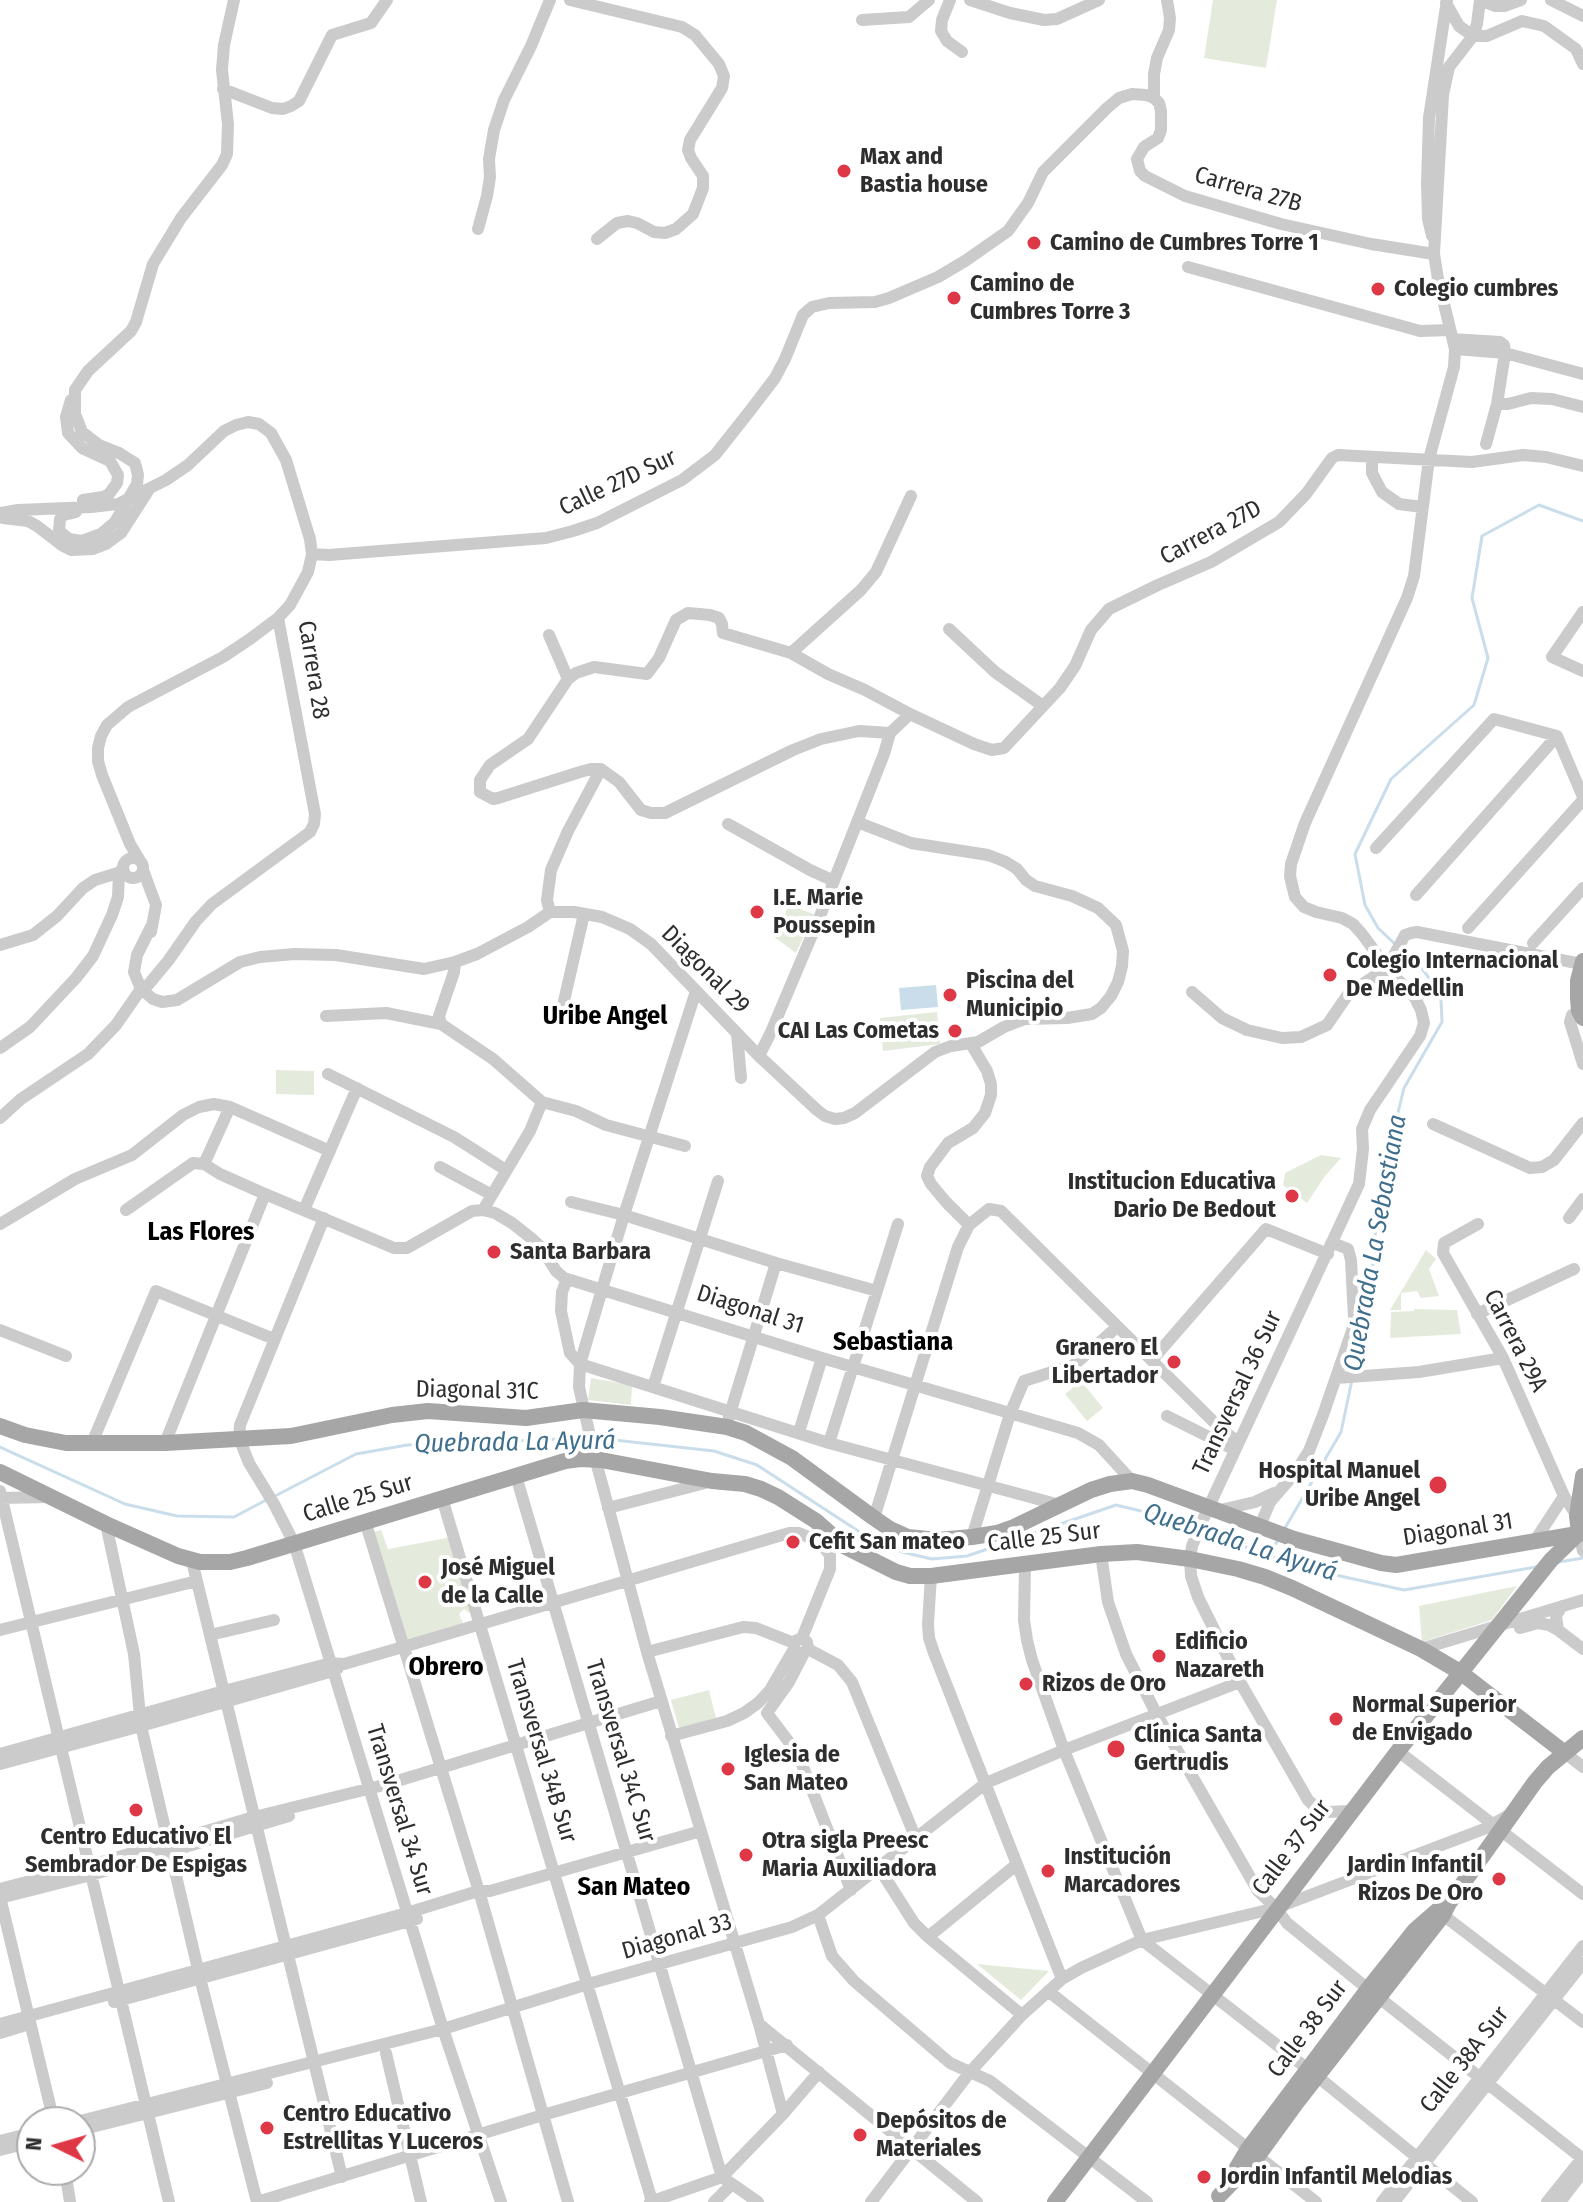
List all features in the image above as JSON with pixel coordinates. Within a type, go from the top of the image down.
[{"type":"main road","points":[[1581,1014],[1578,990],[1582,962]]},
{"type":"main road","name":"Diagonal 31C","points":[[0,1426],[47,1441],[165,1443],[291,1436],[392,1415],[428,1411],[526,1418],[729,1419],[792,1458],[890,1529],[908,1537],[937,1540],[997,1533],[1091,1490],[1132,1481]]},
{"type":"main road","name":"Calle 25 Sur","points":[[0,1472],[195,1572],[594,1452],[712,1481],[761,1489],[816,1521],[844,1546],[910,1576],[931,1576],[1101,1554],[1191,1553],[1292,1588],[1421,1649],[1460,1672],[1565,1753]]},
{"type":"main road","points":[[1581,1533],[1577,1516],[1583,1476]]},
{"type":"main road","name":"Diagonal 31","points":[[1132,1481],[1266,1529],[1352,1556],[1396,1565],[1581,1533]]},
{"type":"main road","name":"Calle 37 Sur","points":[[1055,2202],[1350,1811],[1551,1560],[1581,1533]]},
{"type":"main road","name":"Calle 38 Sur","points":[[1217,2199],[1373,1993],[1415,1930],[1446,1909],[1497,1829],[1515,1811],[1535,1782],[1583,1738]]},
{"type":"street","points":[[0,516],[18,510],[103,497],[117,483],[118,475],[110,461],[82,448],[68,433],[66,417],[75,390],[88,371],[131,331],[153,264],[181,218],[227,154],[228,124],[222,70],[234,0]]},
{"type":"street","points":[[223,89],[272,108],[291,106],[299,101],[332,35],[371,23],[387,0]]},
{"type":"street","points":[[478,229],[487,196],[494,130],[504,100],[550,0]]},
{"type":"street","points":[[570,0],[682,27],[695,35],[719,64],[724,76],[722,88],[690,140],[688,150],[703,176],[703,188],[693,214],[676,229],[665,233],[654,232],[628,221],[617,223],[597,239]]},
{"type":"street","points":[[624,13],[631,0]]},
{"type":"street","points":[[862,20],[909,17],[929,0]]},
{"type":"street","points":[[950,0],[941,31],[947,41],[962,52]]},
{"type":"street","points":[[970,0],[1044,20],[1057,19],[1079,4],[1099,0]]},
{"type":"street","points":[[1154,98],[1157,58],[1169,30],[1167,0]]},
{"type":"street","points":[[1434,248],[1439,148],[1449,67],[1473,36],[1480,0],[1504,6],[1521,0]]},
{"type":"street","points":[[1551,0],[1583,16]]},
{"type":"street","points":[[1446,2],[1459,26],[1473,36],[1487,36],[1522,21],[1533,22],[1567,41],[1576,49],[1583,64]]},
{"type":"street","points":[[1388,965],[1353,924],[1304,907],[1295,897],[1290,876],[1305,823],[1407,598],[1414,576],[1429,459],[1450,385],[1453,339],[1438,279],[1428,219],[1427,146],[1432,87],[1446,2]]},
{"type":"street","name":"Calle 27D Sur","points":[[312,554],[546,538],[597,523],[682,480],[715,455],[749,412],[780,368],[803,315],[812,307],[889,298],[938,277],[965,261],[1008,231],[1028,203],[1043,172],[1107,108],[1119,98],[1132,94],[1154,98]]},
{"type":"street","name":"Carrera 27B","points":[[1154,98],[1161,111],[1161,130],[1158,138],[1140,152],[1138,165],[1145,176],[1185,196],[1269,221],[1371,244],[1434,248]]},
{"type":"street","points":[[1188,267],[1583,374]]},
{"type":"street","points":[[1486,444],[1497,404],[1505,353]]},
{"type":"street","points":[[60,544],[101,534],[115,522],[137,484],[138,475],[135,463],[99,445],[82,432],[75,414],[75,390]]},
{"type":"street","points":[[1497,404],[1531,398],[1552,399],[1583,407]]},
{"type":"street","points":[[82,541],[62,535],[58,525],[64,515],[118,504],[150,489],[188,465],[224,431],[248,422],[259,424],[271,433],[286,460],[312,554]]},
{"type":"street","name":"Carrera 27D","points":[[568,679],[594,667],[647,674],[659,658],[676,620],[688,613],[710,615],[719,618],[723,633],[791,653],[974,744],[992,750],[1004,748],[1060,688],[1075,666],[1091,630],[1109,609],[1251,541],[1279,522],[1306,494],[1332,458],[1338,455],[1472,462],[1523,455],[1583,466]]},
{"type":"street","points":[[1372,457],[1372,473],[1382,492],[1399,504],[1422,507]]},
{"type":"street","points":[[0,516],[28,521],[60,544],[71,550],[79,550],[106,544],[121,533],[150,489]]},
{"type":"street","points":[[791,653],[861,590],[876,572],[911,496]]},
{"type":"street","points":[[18,510],[107,506]]},
{"type":"street","points":[[47,534],[46,518],[60,508]]},
{"type":"street","name":"Carrera 28","points":[[144,987],[212,904],[310,832],[314,824],[315,814],[278,618],[300,589],[312,554]]},
{"type":"street","points":[[1583,612],[1552,657],[1583,671]]},
{"type":"street","points":[[278,618],[223,657],[128,707],[107,725],[101,736],[98,761],[130,844],[132,868],[151,887],[156,905],[134,972],[153,999],[162,1002],[177,1000],[230,967],[260,957],[336,955],[424,969],[455,962],[501,942],[550,912],[547,900],[551,870],[601,769]]},
{"type":"street","points":[[949,629],[995,672],[1043,706]]},
{"type":"street","points":[[549,635],[568,679],[528,739],[490,765],[480,780],[480,792],[493,799],[580,772],[601,769],[619,782],[641,810],[665,813],[821,739],[859,731],[890,733]]},
{"type":"street","points":[[759,1056],[834,881],[890,733],[910,714]]},
{"type":"street","points":[[1376,848],[1494,719],[1557,736]]},
{"type":"street","points":[[1468,928],[1583,799],[1557,736]]},
{"type":"street","points":[[1416,895],[1557,736]]},
{"type":"street","name":"Diagonal 29","points":[[550,912],[602,917],[630,929],[651,944],[759,1056],[817,1110],[835,1119],[855,1113],[935,1052],[985,1040],[1014,1022],[1082,1017],[1101,1008],[1111,996],[1118,982],[1123,951],[1110,917],[1086,901],[1035,886],[1017,869],[988,855],[911,843],[857,822]]},
{"type":"street","points":[[728,824],[834,881]]},
{"type":"street","points":[[0,945],[33,935],[95,880],[132,868]]},
{"type":"street","points":[[0,1048],[30,1027],[93,956],[115,906],[120,883],[132,868]]},
{"type":"street","points":[[1533,943],[1583,888]]},
{"type":"street","points":[[561,1014],[584,914]]},
{"type":"street","points":[[1192,992],[1222,1018],[1247,1030],[1282,1038],[1301,1037],[1327,1025],[1349,993],[1388,965],[1405,935],[1417,932],[1582,962]]},
{"type":"street","points":[[441,1024],[439,1016],[455,962]]},
{"type":"street","name":"Transversal 36 Sur","points":[[1191,1553],[1201,1525],[1212,1509],[1237,1446],[1359,1184],[1362,1129],[1370,1110],[1420,1036],[1424,1023],[1421,1010],[1388,965]]},
{"type":"street","points":[[0,1118],[21,1099],[88,1054],[116,1025],[144,987]]},
{"type":"street","points":[[696,991],[601,1290],[580,1364],[579,1387],[647,1652],[783,2114]]},
{"type":"street","points":[[326,1016],[386,1013],[441,1024],[493,1059],[542,1102],[576,1111],[606,1125],[685,1146]]},
{"type":"street","points":[[1581,1014],[1572,1015],[1570,1022],[1583,1064]]},
{"type":"street","points":[[737,1034],[741,1078]]},
{"type":"street","points":[[969,1225],[946,1202],[927,1176],[948,1143],[973,1128],[985,1113],[991,1084],[971,1044]]},
{"type":"street","points":[[328,1074],[454,1137],[506,1170]]},
{"type":"street","points":[[304,1210],[357,1088]]},
{"type":"street","points":[[483,1210],[530,1131],[542,1102]]},
{"type":"street","points":[[0,1224],[75,1179],[132,1155],[183,1115],[199,1107],[214,1104],[230,1107],[330,1151]]},
{"type":"street","points":[[204,1164],[230,1107]]},
{"type":"street","points":[[1433,1124],[1530,1168],[1542,1167],[1554,1160],[1583,1123]]},
{"type":"street","points":[[126,1210],[193,1163],[204,1164],[265,1194],[394,1248],[412,1245],[472,1211],[495,1213],[541,1247],[556,1271],[567,1279],[562,1292],[561,1311],[570,1353],[580,1364],[653,1387],[729,1419],[799,1432],[829,1443],[1060,1505]]},
{"type":"street","points":[[440,1167],[492,1195]]},
{"type":"street","points":[[653,1387],[718,1181]]},
{"type":"street","points":[[165,1443],[265,1194]]},
{"type":"street","points":[[1569,1218],[1583,1199]]},
{"type":"street","points":[[571,1202],[877,1291]]},
{"type":"street","points":[[874,1518],[958,1247],[969,1225],[985,1211],[993,1209],[1001,1211],[1152,1360],[1222,1437]]},
{"type":"street","points":[[239,1438],[240,1425],[324,1218]]},
{"type":"street","points":[[829,1443],[898,1224]]},
{"type":"street","name":"Carrera 29A","points":[[1478,1224],[1444,1243],[1442,1248],[1503,1358],[1564,1496],[1577,1516]]},
{"type":"street","points":[[1152,1360],[1266,1229],[1330,1248],[1348,1249],[1354,1318],[1347,1377],[1309,1451],[1270,1502],[1266,1529]]},
{"type":"street","points":[[729,1419],[776,1263]]},
{"type":"street","points":[[1477,1314],[1574,1269]]},
{"type":"street","name":"Diagonal 31","points":[[567,1279],[1088,1437],[1132,1481]]},
{"type":"street","points":[[92,1443],[156,1291],[274,1339]]},
{"type":"street","points":[[972,1537],[1010,1414],[1024,1381],[1074,1365],[1117,1327]]},
{"type":"street","points":[[0,1330],[66,1356]]},
{"type":"street","points":[[799,1432],[822,1358]]},
{"type":"street","points":[[1347,1377],[1419,1372],[1503,1358]]},
{"type":"street","points":[[1167,1416],[1237,1446]]},
{"type":"street","name":"Transversal 34 Sur","points":[[239,1438],[249,1463],[294,1543],[336,1666],[370,1790],[444,2032],[501,2202]]},
{"type":"street","name":"Transversal 34C Sur","points":[[516,1476],[727,2181]]},
{"type":"street","points":[[608,1508],[712,1481]]},
{"type":"street","points":[[1212,1509],[1255,1502],[1278,1491]]},
{"type":"street","points":[[53,1497],[1,1496],[169,2202]]},
{"type":"street","points":[[1534,1542],[1564,1496]]},
{"type":"street","name":"Transversal 34B Sur","points":[[442,1498],[651,2202]]},
{"type":"street","points":[[365,1521],[483,1893],[568,2202]]},
{"type":"street","points":[[106,1524],[134,1654],[140,1721],[199,1974],[257,2202],[787,2045]]},
{"type":"street","points":[[0,1764],[225,1696],[480,1625],[789,1533],[799,1533],[820,1542],[830,1555],[830,1569],[789,1682],[767,1713],[798,1754],[851,1890]]},
{"type":"street","points":[[1581,1533],[1583,1551]]},
{"type":"street","points":[[1191,1553],[1191,1576],[1198,1597],[1240,1682],[1313,1806],[1326,1812],[1350,1811]]},
{"type":"street","points":[[1101,1554],[1108,1602],[1126,1654],[1157,1715],[1258,1891],[1287,1923],[1583,2158],[1547,2202]]},
{"type":"street","points":[[1025,1565],[1024,1620],[1027,1640],[1064,1750],[1142,1940],[1472,2202]]},
{"type":"street","points":[[0,1623],[123,1598],[195,1572],[342,2177]]},
{"type":"street","points":[[931,1576],[929,1638],[1062,1979]]},
{"type":"street","points":[[1491,1634],[1583,1600]]},
{"type":"street","points":[[1558,1630],[1556,1616],[1562,1606]]},
{"type":"street","points":[[0,1630],[30,1619]]},
{"type":"street","points":[[210,1635],[274,1620]]},
{"type":"street","points":[[1421,1649],[1543,1623],[1583,1649]]},
{"type":"street","points":[[647,1652],[743,1627],[756,1628],[838,1665],[852,1682],[916,1839]]},
{"type":"street","points":[[671,1736],[727,1721],[744,1713],[770,1690],[800,1646]]},
{"type":"street","name":"Diagonal 33","points":[[315,2066],[386,2053],[513,2007],[792,1927],[818,1915],[986,1783],[1240,1682]]},
{"type":"street","points":[[50,2106],[0,1898],[661,1701]]},
{"type":"street","points":[[0,1754],[59,1744]]},
{"type":"street","points":[[1398,1751],[1583,1894]]},
{"type":"street","points":[[1565,1753],[1583,1767]]},
{"type":"street","points":[[871,2202],[970,2072],[1022,2015],[1062,1979],[1142,1940],[1276,1908],[1497,1829]]},
{"type":"street","points":[[0,2024],[29,2020],[408,1917],[701,1831]]},
{"type":"street","points":[[928,1937],[1016,1865]]},
{"type":"street","points":[[879,1868],[914,1923],[1022,2015]]},
{"type":"street","points":[[0,1889],[90,1871]]},
{"type":"street","points":[[1446,1909],[1583,2022]]},
{"type":"street","points":[[818,1915],[832,1956],[854,1981],[950,2063],[990,2081],[1147,2202]]},
{"type":"street","name":"Calle 38A Sur","points":[[1394,2202],[1421,2160],[1550,1996],[1583,1946]]},
{"type":"street","name":"Calle 38A Sur","points":[[1550,1996],[1583,1963]]},
{"type":"street","points":[[1048,1991],[1316,2202]]},
{"type":"street","points":[[0,2033],[29,2020]]},
{"type":"street","points":[[759,2024],[977,2202]]},
{"type":"street","name":"Diagonal 33","points":[[96,2125],[146,2109],[444,2032]]},
{"type":"street","points":[[386,2053],[421,2202]]},
{"type":"street","points":[[712,2202],[819,2072]]},
{"type":"street","name":"Diagonal 33","points":[[96,2118],[146,2109]]},
{"type":"street","name":"Calle 38A Sur","points":[[1382,2202],[1421,2160]]},
{"type":"street","points":[[1560,2202],[1583,2172]]},
{"type":"street","points":[[651,2202],[707,2183],[727,2181],[758,2202]]},
{"type":"street","points":[[707,2183],[712,2202]]},
{"type":"green space","points":[[1213,0],[1277,0],[1266,68],[1204,58]]},
{"type":"green space","points":[[788,905],[814,914],[796,953],[773,936],[775,932],[771,927],[773,923],[777,925],[781,918],[784,919]]},
{"type":"green space","points":[[937,1012],[940,1044],[883,1051],[880,1018]]},
{"type":"green space","points":[[276,1070],[314,1071],[314,1095],[276,1094]]},
{"type":"green space","points":[[1321,1155],[1341,1158],[1307,1203],[1283,1185],[1285,1173]]},
{"type":"green space","points":[[1426,1250],[1436,1259],[1429,1269],[1439,1296],[1421,1298],[1417,1291],[1401,1293],[1401,1310],[1390,1310]]},
{"type":"green space","points":[[1457,1310],[1461,1334],[1390,1338],[1391,1312]]},
{"type":"green space","points":[[591,1378],[632,1385],[631,1405],[588,1400]]},
{"type":"green space","points":[[1081,1381],[1103,1408],[1087,1421],[1065,1394]]},
{"type":"green space","name":"José Miguel de la Calle","points":[[381,1530],[388,1549],[452,1537],[473,1615],[464,1609],[459,1614],[464,1626],[407,1642],[374,1532]]},
{"type":"green space","points":[[1517,1586],[1492,1620],[1422,1642],[1419,1606]]},
{"type":"green space","points":[[709,1690],[716,1718],[679,1728],[671,1700]]},
{"type":"green space","points":[[977,1964],[1049,1971],[1021,2000]]},
{"type":"water","points":[[936,985],[938,1007],[901,1010],[899,988]]},
{"type":"waterway","name":"Quebrada La Sebastiana","points":[[1396,945],[1378,928],[1365,905],[1355,854],[1391,779],[1474,705],[1488,658],[1472,598],[1482,536],[1539,505],[1583,521]]},
{"type":"waterway","name":"Quebrada La Sebastiana","points":[[1354,1373],[1370,1296],[1379,1191],[1404,1088],[1442,1022],[1441,1000],[1430,979],[1415,960],[1401,951]]},
{"type":"waterway","name":"Quebrada La Sebastiana","points":[[1285,1528],[1341,1432],[1352,1380]]},
{"type":"waterway","name":"Quebrada La Ayurá","points":[[275,1496],[356,1454],[407,1445],[588,1438]]},
{"type":"waterway","name":"Quebrada La Ayurá","points":[[596,1438],[714,1451],[757,1465],[872,1540],[932,1559],[967,1556],[1116,1505],[1162,1516],[1195,1529]]},
{"type":"waterway","name":"Quebrada La Ayurá","points":[[0,1447],[125,1504],[177,1516],[234,1517],[268,1499]]},
{"type":"waterway","name":"Quebrada La Ayurá","points":[[1203,1531],[1299,1567],[1404,1590],[1536,1567]]},
{"type":"waterway","name":"Quebrada La Sebastiana","points":[[1269,1556],[1279,1538]]},
{"type":"waterway","name":"Quebrada La Ayurá","points":[[1559,1562],[1583,1558]]},
{"type":"place","name":"Max and Bastia house","points":[[844,171]]},
{"type":"place","name":"Camino de Cumbres Torre 1","points":[[1034,243]]},
{"type":"place","name":"Colegio cumbres","points":[[1378,289]]},
{"type":"place","name":"Camino de Cumbres Torre 3","points":[[954,298]]},
{"type":"place","name":"I.E. Marie Poussepin","points":[[757,912]]},
{"type":"place","name":"Colegio Internacional De Medellin","points":[[1330,975]]},
{"type":"place","name":"Piscina del Municipio","points":[[950,995]]},
{"type":"place","name":"CAI Las Cometas","points":[[955,1031]]},
{"type":"place","name":"Institucion Educativa Dario De Bedout","points":[[1292,1196]]},
{"type":"place","name":"Santa Barbara","points":[[494,1252]]},
{"type":"place","name":"Granero El Libertador","points":[[1174,1362]]},
{"type":"place","name":"Hospital Manuel Uribe Angel","points":[[1438,1485]]},
{"type":"place","name":"Cefit San mateo","points":[[793,1542]]},
{"type":"place","name":"José Miguel de la Calle","points":[[425,1582]]},
{"type":"place","name":"Edificio Nazareth","points":[[1159,1656]]},
{"type":"place","name":"Rizos de Oro","points":[[1026,1684]]},
{"type":"place","name":"Normal Superior de Envigado","points":[[1336,1719]]},
{"type":"place","name":"Clínica Santa Gertrudis","points":[[1116,1749]]},
{"type":"place","name":"Iglesia de San Mateo","points":[[728,1769]]},
{"type":"place","name":"Centro Educativo El Sembrador De Espigas","points":[[136,1810]]},
{"type":"place","name":"Otra sigla Preesc Maria Auxiliadora","points":[[746,1855]]},
{"type":"place","name":"Institución Marcadores","points":[[1048,1871]]},
{"type":"place","name":"Jardin Infantil Rizos De Oro","points":[[1499,1879]]},
{"type":"place","name":"Centro Educativo Estrellitas Y Luceros","points":[[267,2128]]},
{"type":"place","name":"Depósitos de Materiales","points":[[860,2135]]},
{"type":"place","name":"Jordin Infantil Melodias","points":[[1204,2177]]},
{"type":"district","name":"Uribe Angel","points":[[605,1017]]},
{"type":"district","name":"Las Flores","points":[[201,1233]]},
{"type":"district","name":"Sebastiana","points":[[893,1343]]},
{"type":"district","name":"Obrero","points":[[446,1668]]},
{"type":"district","name":"San Mateo","points":[[634,1888]]}]
